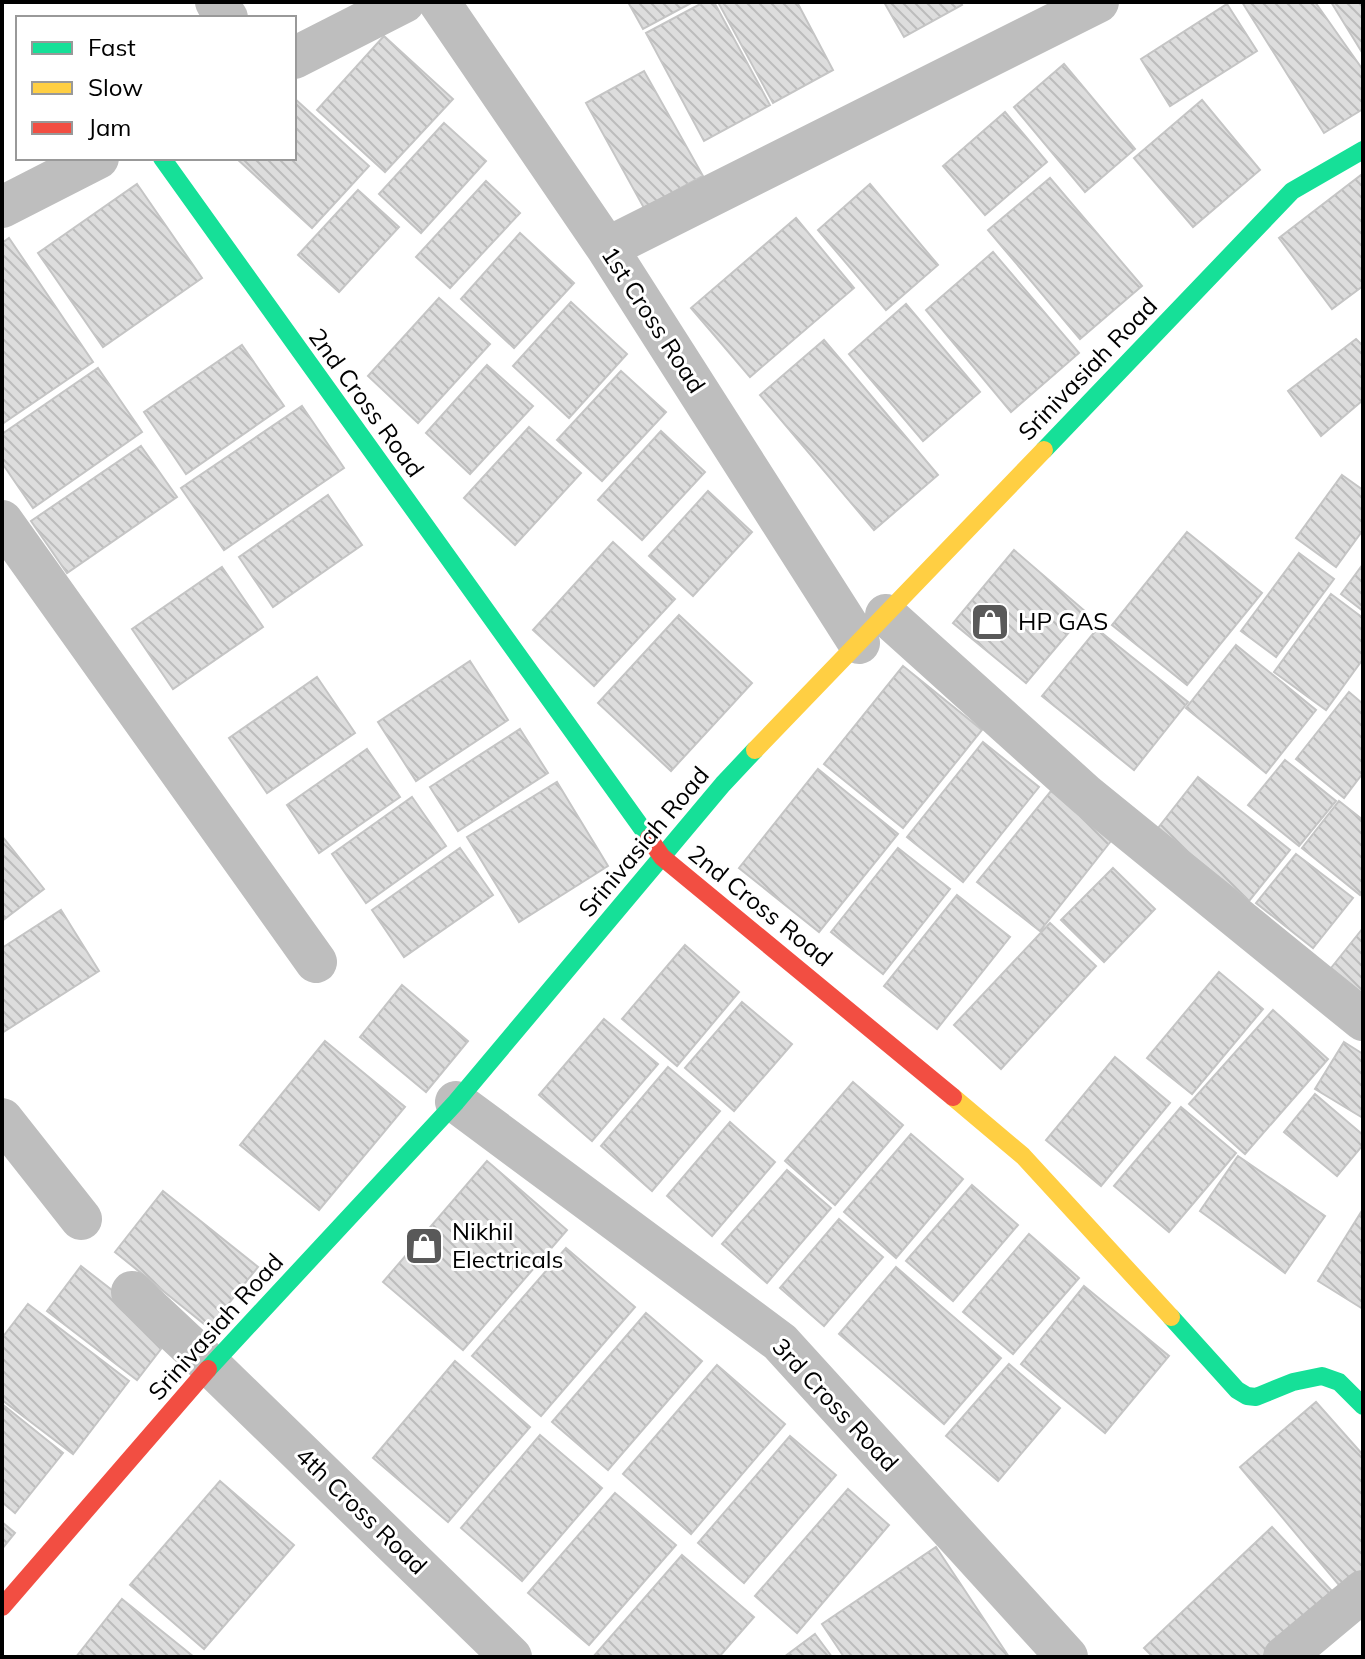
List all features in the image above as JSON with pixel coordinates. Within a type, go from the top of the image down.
[{"type":"street","points":[[296,57],[404,2]]},
{"type":"street","name":"1st Cross Road","points":[[439,2],[872,629],[1086,795],[1363,1020]]},
{"type":"street","points":[[607,248],[1098,2]]},
{"type":"street","name":"Srinivasiah Road","points":[[2,1607],[211,1366],[456,1102],[723,784],[1292,191],[1363,150]]},
{"type":"street","points":[[2,207],[94,160]]},
{"type":"street","name":"2nd Cross Road","points":[[163,160],[662,857],[1023,1156],[1237,1390],[1256,1397],[1312,1376],[1327,1376],[1339,1382],[1363,1406]]},
{"type":"street","points":[[2,521],[316,962]]},
{"type":"street","name":"3rd Cross Road","points":[[456,1102],[780,1342],[1067,1657]]},
{"type":"street","points":[[2,1119],[81,1219]]},
{"type":"street","name":"4th Cross Road","points":[[132,1292],[511,1657]]},
{"type":"street","points":[[1284,1657],[1363,1591]]},
{"type":"building","points":[[628,2],[693,2],[643,29]]},
{"type":"building","points":[[704,2],[714,2],[770,105],[704,141],[646,33]]},
{"type":"building","points":[[718,2],[797,2],[833,70],[773,103]]},
{"type":"building","points":[[884,2],[960,2],[962,5],[904,37]]},
{"type":"building","points":[[1242,2],[1315,2],[1363,70],[1363,109],[1324,133]]},
{"type":"building","points":[[1331,2],[1363,2],[1363,54]]},
{"type":"building","points":[[1227,4],[1257,51],[1170,106],[1141,59]]},
{"type":"building","points":[[384,36],[453,99],[385,172],[317,110]]},
{"type":"building","points":[[1064,64],[1135,149],[1085,192],[1014,107]]},
{"type":"building","points":[[644,71],[703,176],[644,208],[586,103]]},
{"type":"building","points":[[296,100],[369,166],[312,228],[238,160],[296,160]]},
{"type":"building","points":[[1202,100],[1260,170],[1193,227],[1134,158]]},
{"type":"building","points":[[1005,112],[1047,162],[985,215],[943,166]]},
{"type":"building","points":[[444,123],[486,161],[421,233],[379,194]]},
{"type":"building","points":[[1361,175],[1363,286],[1332,309],[1279,238]]},
{"type":"building","points":[[1050,178],[1142,286],[1080,339],[988,230]]},
{"type":"building","points":[[486,181],[520,213],[450,288],[416,257]]},
{"type":"building","points":[[137,184],[202,278],[103,347],[38,253]]},
{"type":"building","points":[[870,184],[938,265],[886,310],[818,230]]},
{"type":"building","points":[[358,190],[399,227],[339,292],[298,255]]},
{"type":"building","points":[[796,218],[854,288],[750,377],[691,308]]},
{"type":"building","points":[[520,233],[574,283],[514,348],[461,299]]},
{"type":"building","points":[[9,238],[93,362],[2,424],[2,243]]},
{"type":"building","points":[[993,252],[1079,353],[1011,412],[926,310]]},
{"type":"building","points":[[439,298],[490,344],[418,423],[368,376]]},
{"type":"building","points":[[571,302],[627,354],[569,418],[513,366]]},
{"type":"building","points":[[906,304],[980,392],[923,441],[849,354]]},
{"type":"building","points":[[1356,339],[1363,346],[1363,400],[1321,436],[1288,391]]},
{"type":"building","points":[[824,340],[938,475],[874,530],[760,395]]},
{"type":"building","points":[[242,345],[284,406],[186,474],[144,412]]},
{"type":"building","points":[[487,365],[533,406],[470,474],[426,433]]},
{"type":"building","points":[[98,368],[142,432],[33,508],[2,463],[2,434]]},
{"type":"building","points":[[621,371],[666,412],[602,481],[557,440]]},
{"type":"building","points":[[302,406],[344,468],[224,550],[181,488]]},
{"type":"building","points":[[529,427],[581,473],[515,545],[464,498]]},
{"type":"building","points":[[661,431],[705,472],[642,540],[598,500]]},
{"type":"building","points":[[141,446],[177,497],[67,573],[31,521]]},
{"type":"building","points":[[1342,475],[1363,490],[1363,530],[1336,567],[1296,538]]},
{"type":"building","points":[[708,491],[752,532],[693,596],[649,556]]},
{"type":"building","points":[[328,495],[362,545],[273,607],[239,557]]},
{"type":"building","points":[[1187,532],[1262,593],[1187,685],[1112,625]]},
{"type":"building","points":[[613,542],[675,599],[594,686],[533,630]]},
{"type":"building","points":[[1014,550],[1086,612],[1026,683],[953,623]]},
{"type":"building","points":[[1299,553],[1334,579],[1276,657],[1241,631]]},
{"type":"building","points":[[1363,564],[1363,611],[1341,594]]},
{"type":"building","points":[[222,567],[263,627],[173,689],[132,629]]},
{"type":"building","points":[[1331,594],[1363,618],[1363,659],[1326,710],[1274,672]]},
{"type":"building","points":[[679,615],[752,683],[671,771],[598,703]]},
{"type":"building","points":[[1097,629],[1188,702],[1134,770],[1042,696]]},
{"type":"building","points":[[1236,645],[1316,710],[1266,773],[1186,708]]},
{"type":"building","points":[[470,661],[508,720],[416,781],[378,722]]},
{"type":"building","points":[[903,666],[982,730],[903,828],[824,764]]},
{"type":"building","points":[[317,677],[355,733],[267,793],[229,738]]},
{"type":"building","points":[[1349,692],[1363,704],[1363,773],[1344,798],[1296,759]]},
{"type":"building","points":[[520,729],[548,773],[458,831],[430,787]]},
{"type":"building","points":[[983,742],[1039,787],[963,882],[907,837]]},
{"type":"building","points":[[367,749],[400,797],[319,853],[287,805]]},
{"type":"building","points":[[1285,760],[1336,801],[1299,846],[1248,805]]},
{"type":"building","points":[[818,769],[898,834],[819,932],[739,868]]},
{"type":"building","points":[[1198,777],[1290,850],[1249,901],[1158,828]]},
{"type":"building","points":[[557,782],[608,866],[519,922],[467,837]]},
{"type":"building","points":[[1051,791],[1111,841],[1040,931],[977,882]]},
{"type":"building","points":[[412,797],[446,846],[366,903],[332,854]]},
{"type":"building","points":[[1339,801],[1363,820],[1363,891],[1360,895],[1302,848]]},
{"type":"building","points":[[2,836],[44,889],[2,921]]},
{"type":"building","points":[[460,848],[493,895],[404,957],[372,910]]},
{"type":"building","points":[[898,848],[950,889],[883,974],[831,932]]},
{"type":"building","points":[[1296,854],[1353,898],[1313,948],[1256,903]]},
{"type":"building","points":[[1113,868],[1155,909],[1104,962],[1061,920]]},
{"type":"building","points":[[957,895],[1010,937],[937,1029],[884,986]]},
{"type":"building","points":[[61,910],[99,971],[2,1033],[2,948]]},
{"type":"building","points":[[1050,923],[1096,966],[1001,1069],[954,1025]]},
{"type":"building","points":[[1363,928],[1363,994],[1331,968]]},
{"type":"building","points":[[685,945],[739,992],[677,1066],[622,1019]]},
{"type":"building","points":[[1219,972],[1263,1009],[1192,1094],[1147,1058]]},
{"type":"building","points":[[402,985],[468,1041],[426,1092],[360,1037]]},
{"type":"building","points":[[742,1002],[792,1044],[734,1111],[685,1068]]},
{"type":"building","points":[[1273,1010],[1328,1059],[1245,1154],[1189,1104]]},
{"type":"building","points":[[604,1019],[658,1064],[592,1141],[539,1095]]},
{"type":"building","points":[[325,1041],[405,1107],[319,1210],[240,1145]]},
{"type":"building","points":[[1344,1042],[1363,1054],[1363,1118],[1315,1089]]},
{"type":"building","points":[[1115,1057],[1170,1103],[1101,1186],[1046,1140]]},
{"type":"building","points":[[668,1067],[720,1111],[652,1191],[601,1146]]},
{"type":"building","points":[[853,1082],[903,1125],[835,1205],[785,1161]]},
{"type":"building","points":[[1315,1094],[1363,1135],[1363,1145],[1337,1176],[1284,1132]]},
{"type":"building","points":[[1181,1107],[1236,1153],[1169,1232],[1114,1186]]},
{"type":"building","points":[[730,1122],[775,1162],[712,1236],[667,1196]]},
{"type":"building","points":[[911,1134],[963,1179],[896,1258],[844,1212]]},
{"type":"building","points":[[1238,1156],[1325,1216],[1285,1273],[1200,1211]]},
{"type":"building","points":[[487,1161],[567,1230],[463,1350],[383,1282]]},
{"type":"building","points":[[787,1170],[831,1208],[767,1283],[722,1244]]},
{"type":"building","points":[[972,1185],[1018,1225],[953,1301],[906,1261]]},
{"type":"building","points":[[163,1191],[258,1267],[209,1328],[115,1252]]},
{"type":"building","points":[[1363,1209],[1363,1309],[1318,1281]]},
{"type":"building","points":[[839,1219],[883,1257],[824,1326],[780,1288]]},
{"type":"building","points":[[1029,1234],[1079,1278],[1013,1354],[963,1312]]},
{"type":"building","points":[[566,1248],[635,1307],[541,1416],[472,1356]]},
{"type":"building","points":[[81,1266],[171,1336],[137,1380],[47,1311]]},
{"type":"building","points":[[896,1267],[1001,1358],[944,1424],[839,1334]]},
{"type":"building","points":[[1084,1286],[1169,1356],[1105,1433],[1021,1364]]},
{"type":"building","points":[[28,1304],[129,1381],[73,1454],[2,1400],[2,1338]]},
{"type":"building","points":[[646,1313],[702,1361],[608,1470],[552,1422]]},
{"type":"building","points":[[455,1361],[530,1427],[448,1522],[373,1458]]},
{"type":"building","points":[[1009,1364],[1060,1408],[998,1481],[946,1436]]},
{"type":"building","points":[[717,1365],[785,1424],[691,1534],[623,1474]]},
{"type":"building","points":[[1316,1402],[1363,1455],[1363,1573],[1344,1591],[1240,1467]]},
{"type":"building","points":[[2,1404],[63,1453],[15,1513],[2,1502]]},
{"type":"building","points":[[540,1435],[602,1488],[522,1581],[461,1528]]},
{"type":"building","points":[[790,1436],[836,1475],[744,1583],[698,1543]]},
{"type":"building","points":[[220,1481],[294,1545],[204,1649],[130,1585]]},
{"type":"building","points":[[848,1489],[889,1525],[797,1633],[755,1596]]},
{"type":"building","points":[[615,1493],[676,1545],[589,1645],[528,1593]]},
{"type":"building","points":[[2,1522],[15,1533],[2,1549]]},
{"type":"building","points":[[1272,1527],[1332,1591],[1262,1657],[1153,1657],[1144,1648]]},
{"type":"building","points":[[936,1547],[1009,1657],[844,1657],[822,1624]]},
{"type":"building","points":[[682,1555],[754,1617],[719,1657],[593,1657]]},
{"type":"building","points":[[122,1599],[194,1657],[76,1657]]},
{"type":"building","points":[[815,1634],[832,1657],[784,1657]]},
{"type":"traffic: fast","points":[[1044,450],[1292,191],[1363,150]]},
{"type":"traffic: fast","points":[[163,160],[649,838]]},
{"type":"traffic: fast","points":[[208,1369],[456,1102],[755,750]]},
{"type":"traffic: fast","points":[[1171,1317],[1237,1390],[1247,1396],[1256,1397],[1293,1382],[1322,1376],[1339,1382],[1363,1406]]},
{"type":"traffic: slow","points":[[755,750],[1044,450]]},
{"type":"traffic: slow","points":[[953,1097],[1023,1156],[1171,1317]]},
{"type":"traffic: jam","points":[[649,838],[662,857],[953,1097]]},
{"type":"traffic: jam","points":[[2,1607],[208,1369]]},
{"type":"place","name":"HP GAS","points":[[990,622]]},
{"type":"place","name":"Nikhil Electricals","points":[[424,1246]]}]
